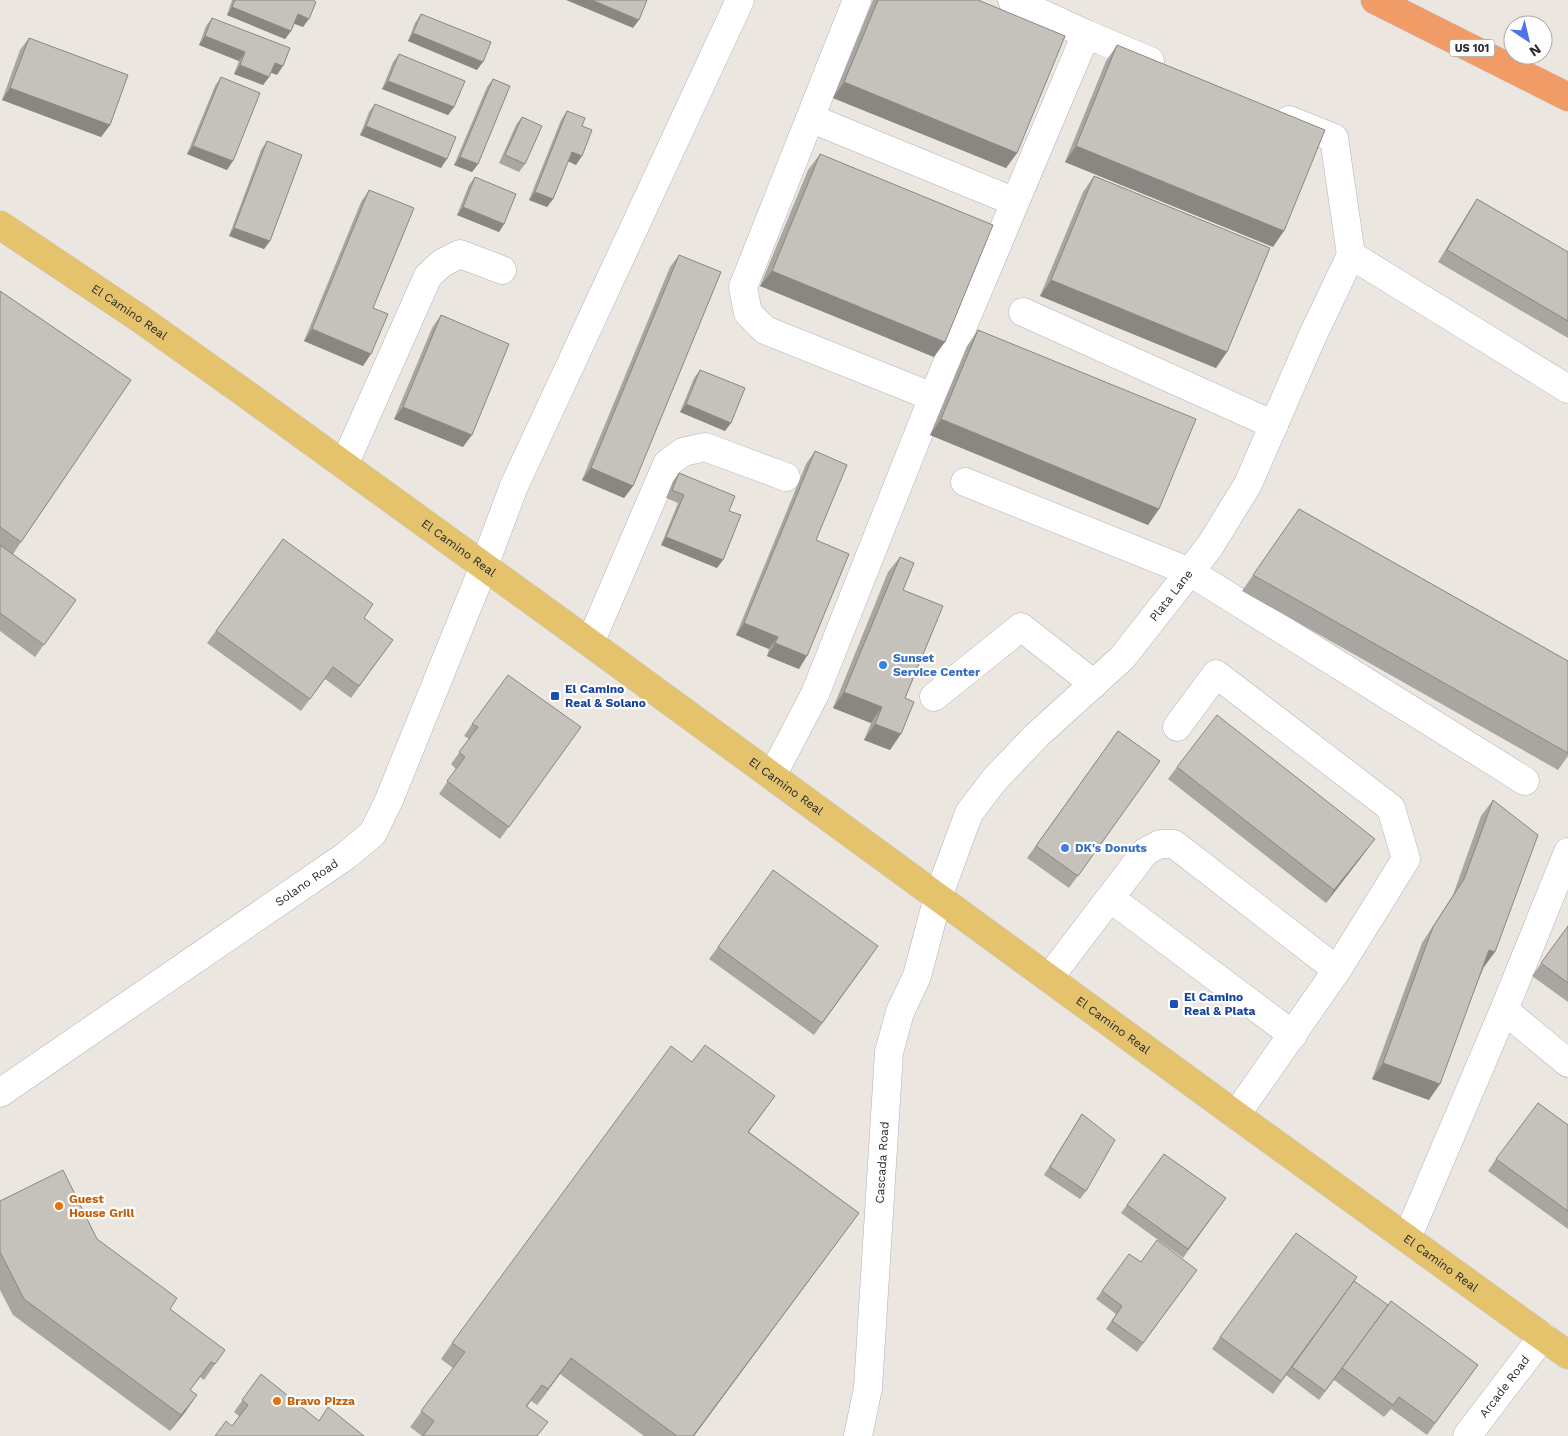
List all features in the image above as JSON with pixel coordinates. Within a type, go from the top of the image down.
[{"type":"highway","name":"US 101","points":[[1375,0],[1568,97]]},
{"type":"main road","name":"El Camino Real","points":[[0,225],[139,318],[344,465],[1568,1355]]},
{"type":"street","name":"Solano Road","points":[[0,1093],[346,856],[373,833],[389,800],[484,566],[514,486],[740,0]]},
{"type":"street","points":[[857,0],[743,287],[748,313],[765,330],[933,398]]},
{"type":"street","points":[[1012,0],[1169,69]]},
{"type":"street","points":[[772,776],[815,694],[933,398],[1086,34]]},
{"type":"street","points":[[1270,111],[1334,138],[1351,255],[1568,388]]},
{"type":"street","points":[[810,118],[1015,202]]},
{"type":"street","points":[[344,465],[428,276],[442,263],[460,254],[502,270]]},
{"type":"street","name":"Plata Lane","points":[[938,897],[969,813],[995,779],[1036,736],[1122,658],[1210,546],[1248,484],[1312,337],[1351,255]]},
{"type":"street","points":[[1023,312],[1274,425]]},
{"type":"street","points":[[590,643],[667,464],[684,452],[705,447],[786,476]]},
{"type":"street","points":[[965,482],[1190,572],[1525,780]]},
{"type":"street","points":[[934,697],[1021,627],[1094,684]]},
{"type":"street","points":[[1177,727],[1216,674],[1391,808],[1406,859],[1337,970],[1236,1115]]},
{"type":"street","points":[[1049,978],[1145,852],[1160,844],[1174,844],[1337,970]]},
{"type":"street","points":[[1407,1238],[1504,1010],[1562,887],[1568,852]]},
{"type":"street","name":"Cascada Road","points":[[858,1436],[868,1388],[889,1052],[900,1012],[917,976],[938,897]]},
{"type":"street","points":[[1110,898],[1293,1035]]},
{"type":"street","points":[[1504,1010],[1568,1063]]},
{"type":"street","name":"Arcade Road","points":[[1467,1436],[1543,1336]]},
{"type":"building","points":[[235,0],[313,0],[316,2],[309,19],[298,14],[291,31],[232,7]]},
{"type":"building","points":[[592,0],[647,0],[639,20]]},
{"type":"building","points":[[878,0],[978,0],[1065,36],[1017,153],[844,82]]},
{"type":"building","points":[[421,14],[491,42],[483,62],[413,33]]},
{"type":"building","points":[[212,18],[290,48],[283,66],[275,63],[269,77],[240,65],[245,52],[205,36]]},
{"type":"building","points":[[29,38],[128,75],[110,125],[10,88]]},
{"type":"building","points":[[1117,45],[1325,130],[1284,231],[1076,146]]},
{"type":"building","points":[[399,54],[465,81],[454,107],[388,81]]},
{"type":"building","points":[[221,77],[260,93],[233,161],[193,146]]},
{"type":"building","points":[[493,79],[510,86],[478,164],[460,157]]},
{"type":"building","points":[[375,104],[456,137],[447,159],[366,126]]},
{"type":"building","points":[[567,111],[585,118],[582,126],[592,130],[582,156],[572,152],[553,199],[535,192]]},
{"type":"building","points":[[522,117],[542,126],[525,164],[505,155]]},
{"type":"building","points":[[267,141],[302,155],[270,241],[234,228]]},
{"type":"building","points":[[820,154],[993,225],[945,342],[772,271]]},
{"type":"building","points":[[1094,176],[1270,248],[1227,352],[1051,280]]},
{"type":"building","points":[[475,177],[516,194],[504,224],[463,207]]},
{"type":"building","points":[[369,190],[414,208],[373,308],[388,314],[371,354],[312,329]]},
{"type":"building","points":[[1477,199],[1568,252],[1568,321],[1447,250]]},
{"type":"building","points":[[679,255],[721,272],[633,486],[591,468]]},
{"type":"building","points":[[0,291],[131,380],[21,542],[0,527]]},
{"type":"building","points":[[441,315],[509,344],[472,435],[403,407]]},
{"type":"building","points":[[978,330],[1196,419],[1159,509],[941,419]]},
{"type":"building","points":[[700,370],[745,388],[731,423],[686,404]]},
{"type":"building","points":[[815,451],[847,465],[816,540],[849,554],[807,656],[775,643],[778,637],[744,623]]},
{"type":"building","points":[[679,473],[735,496],[729,511],[741,515],[723,560],[666,537],[684,495],[672,490]]},
{"type":"building","points":[[1299,509],[1568,661],[1568,753],[1253,575]]},
{"type":"building","points":[[283,539],[373,604],[364,618],[393,640],[359,686],[333,667],[310,699],[216,631]]},
{"type":"building","points":[[0,545],[76,600],[44,645],[0,613]]},
{"type":"building","name":"Sunset Service Center","points":[[900,557],[914,563],[903,590],[943,606],[905,698],[914,702],[901,734],[875,724],[882,707],[844,692]]},
{"type":"building","points":[[508,675],[581,727],[509,827],[447,781],[465,757],[459,752],[478,727],[472,724]]},
{"type":"building","points":[[1217,715],[1375,839],[1334,890],[1177,767]]},
{"type":"building","points":[[1118,731],[1160,761],[1078,876],[1036,846]]},
{"type":"building","points":[[1493,800],[1538,835],[1495,952],[1489,950],[1440,1084],[1383,1063],[1433,927],[1464,879]]},
{"type":"building","points":[[773,870],[878,946],[822,1023],[718,947]]},
{"type":"building","points":[[1568,926],[1568,983],[1541,963]]},
{"type":"building","points":[[705,1045],[775,1096],[748,1132],[859,1213],[693,1436],[677,1436],[571,1358],[548,1389],[542,1385],[526,1406],[548,1422],[537,1436],[423,1436],[434,1421],[421,1411],[465,1352],[452,1343],[671,1046],[692,1062]]},
{"type":"building","points":[[1538,1103],[1568,1125],[1568,1211],[1496,1159]]},
{"type":"building","points":[[1082,1114],[1115,1140],[1086,1191],[1050,1167]]},
{"type":"building","points":[[1164,1154],[1226,1198],[1188,1249],[1127,1205]]},
{"type":"building","points":[[63,1170],[97,1239],[177,1298],[170,1309],[225,1350],[215,1364],[211,1362],[190,1390],[197,1395],[181,1415],[24,1299],[0,1252],[0,1201]]},
{"type":"building","points":[[1296,1233],[1357,1277],[1281,1381],[1220,1337]]},
{"type":"building","points":[[1157,1240],[1197,1270],[1143,1343],[1112,1321],[1122,1306],[1102,1291],[1129,1254],[1141,1262]]},
{"type":"building","points":[[1354,1281],[1388,1305],[1325,1391],[1292,1367]]},
{"type":"building","points":[[1391,1301],[1478,1365],[1435,1423],[1399,1397],[1393,1405],[1342,1368]]},
{"type":"building","points":[[261,1374],[319,1421],[328,1407],[364,1436],[215,1436],[226,1421],[232,1426],[248,1405],[242,1400]]},
{"type":"place","name":"Sunset Service Center","points":[[883,665]]},
{"type":"place","name":"El Camino Real & Solano","points":[[555,696]]},
{"type":"place","name":"DK's Donuts","points":[[1065,848]]},
{"type":"place","name":"El Camino Real & Plata","points":[[1174,1004]]},
{"type":"place","name":"Guest House Grill","points":[[59,1206]]},
{"type":"place","name":"Bravo Pizza","points":[[277,1401]]}]
